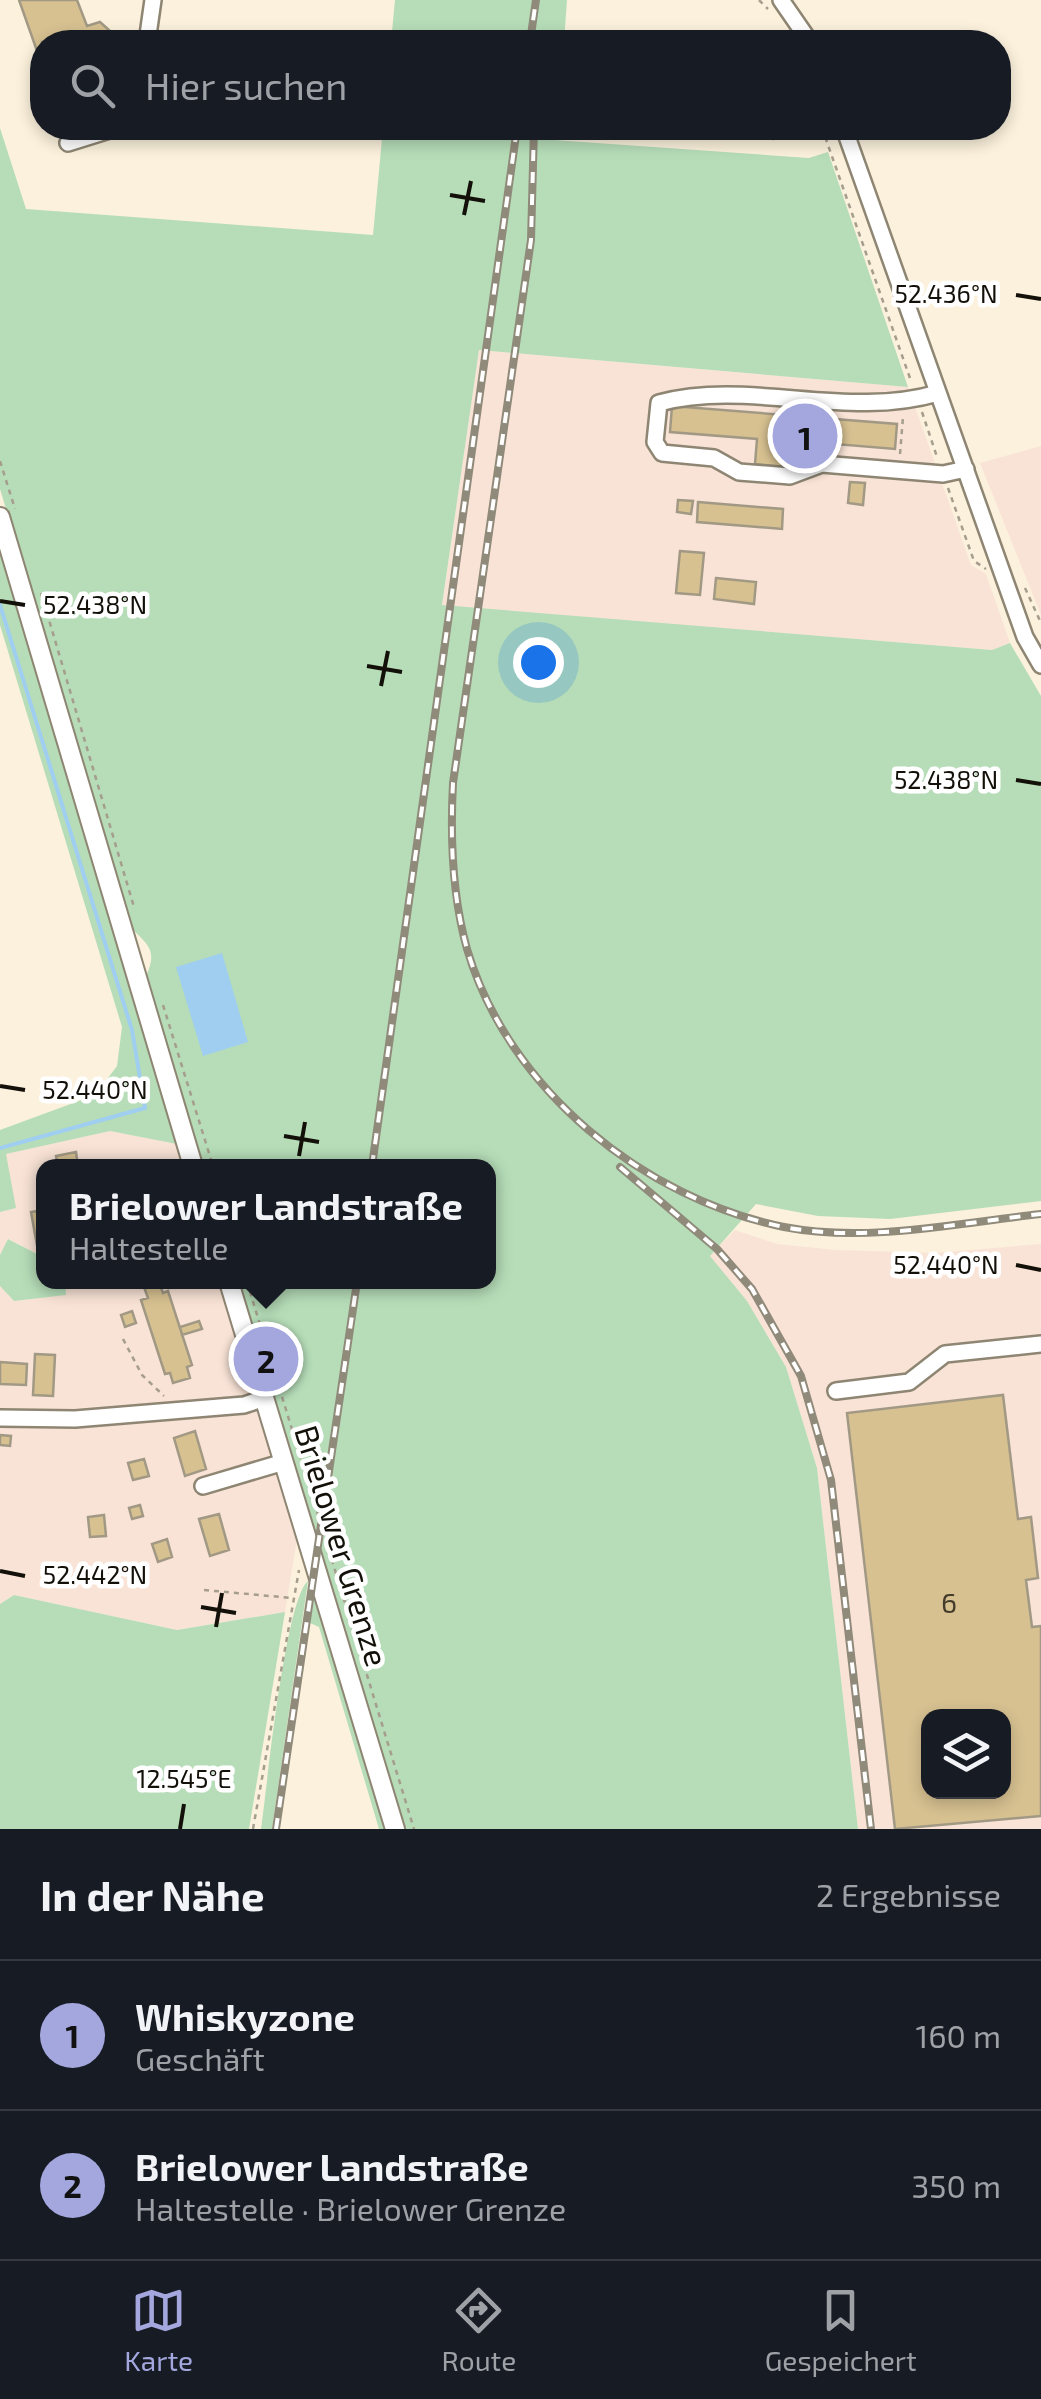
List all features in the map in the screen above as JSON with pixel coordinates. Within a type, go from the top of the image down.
[{"type":"main road","points":[[9,517],[191,1159]]},
{"type":"main road","name":"Brielower Grenze","points":[[231,1289],[395,1829]]},
{"type":"street","points":[[149,30],[154,0]]},
{"type":"street","points":[[784,1],[802,30]]},
{"type":"street","points":[[68,143],[78,140]]},
{"type":"street","points":[[848,140],[1025,638],[1041,665]]},
{"type":"street","points":[[938,393],[905,400],[827,403],[696,394],[658,403],[656,442],[662,454],[714,458],[739,472],[790,476],[822,464],[944,474],[966,470]]},
{"type":"street","points":[[836,1391],[910,1382],[945,1354],[1041,1344]]},
{"type":"street","points":[[0,1418],[75,1419],[244,1405],[265,1398]]},
{"type":"street","points":[[203,1486],[284,1462]]},
{"type":"path","points":[[899,470],[905,400]]},
{"type":"path","points":[[0,461],[9,517]]},
{"type":"path","points":[[40,591],[138,920]]},
{"type":"path","points":[[163,1006],[211,1159]]},
{"type":"path","points":[[250,1289],[414,1829]]},
{"type":"path","points":[[123,1339],[142,1375],[159,1387],[171,1411]]},
{"type":"path","points":[[254,1829],[300,1568]]},
{"type":"path","points":[[204,1590],[292,1598]]},
{"type":"shaded area","points":[[479,350],[908,387],[971,565],[986,574],[1010,643],[992,650],[442,606]]},
{"type":"shaded area","points":[[1041,446],[1041,615],[980,463]]},
{"type":"shaded area","points":[[110,1131],[182,1145],[186,1159],[36,1159],[36,1253],[9,1239],[0,1255],[0,1212],[15,1208],[5,1154]]},
{"type":"shaded area","points":[[735,1230],[777,1244],[836,1250],[934,1253],[1041,1244],[1041,1829],[858,1829],[817,1468],[786,1367],[747,1301],[709,1256]]},
{"type":"shaded area","points":[[0,1286],[14,1301],[65,1295],[65,1289],[225,1289],[299,1527],[285,1612],[177,1630],[14,1595],[0,1604]]},
{"type":"green space","points":[[395,0],[567,0],[565,30],[392,30]]},
{"type":"green space","points":[[0,128],[26,209],[373,235],[382,140],[554,140],[809,158],[828,152],[908,387],[479,350],[442,605],[992,650],[1010,643],[1041,696],[1041,1201],[890,1219],[818,1216],[756,1204],[710,1256],[747,1301],[786,1367],[817,1468],[858,1829],[406,1829],[241,1289],[496,1289],[496,1159],[202,1159],[146,976],[150,950],[132,929],[0,489]]},
{"type":"green space","points":[[0,547],[182,1145],[110,1131],[6,1154],[16,1208],[0,1212],[0,1130],[95,1095],[117,1066],[122,1027],[0,625]]},
{"type":"green space","points":[[8,1239],[36,1253],[36,1289],[66,1289],[66,1295],[14,1301],[0,1286],[0,1255]]},
{"type":"green space","points":[[308,1581],[272,1829],[261,1829],[285,1657],[300,1595]]},
{"type":"green space","points":[[14,1595],[177,1630],[285,1612],[249,1829],[0,1829],[0,1604]]},
{"type":"green space","points":[[314,1595],[386,1829],[379,1829],[319,1627],[310,1623]]},
{"type":"water","points":[[222,953],[248,1042],[203,1056],[176,967]]},
{"type":"building","points":[[19,0],[77,0],[87,26],[100,22],[109,30],[30,30]]},
{"type":"building","points":[[672,406],[897,424],[895,449],[787,440],[784,467],[755,464],[757,439],[670,432]]},
{"type":"building","points":[[850,482],[865,483],[863,505],[848,503]]},
{"type":"building","points":[[678,500],[693,501],[691,514],[677,512]]},
{"type":"building","points":[[698,502],[783,509],[782,529],[697,522]]},
{"type":"building","points":[[680,551],[704,553],[700,595],[676,593]]},
{"type":"building","points":[[716,578],[756,582],[754,604],[714,599]]},
{"type":"building","points":[[76,1152],[77,1159],[57,1159],[56,1156]]},
{"type":"building","points":[[36,1211],[36,1240],[31,1212]]},
{"type":"building","points":[[145,1289],[168,1291],[192,1365],[187,1367],[190,1378],[173,1383],[170,1373],[165,1374],[141,1300],[148,1298]]},
{"type":"building","points":[[132,1311],[136,1323],[125,1327],[121,1315]]},
{"type":"building","points":[[199,1321],[202,1329],[182,1335],[180,1327]]},
{"type":"building","points":[[35,1354],[55,1355],[53,1396],[33,1395]]},
{"type":"building","points":[[0,1362],[27,1364],[26,1385],[0,1384]]},
{"type":"building","points":[[1003,1395],[1018,1519],[1031,1517],[1038,1578],[1026,1580],[1032,1627],[1041,1626],[1041,1816],[895,1829],[847,1413]]},
{"type":"building","points":[[195,1431],[206,1469],[185,1476],[174,1438]]},
{"type":"building","points":[[0,1435],[11,1436],[10,1446],[0,1445]]},
{"type":"building","points":[[144,1459],[149,1476],[133,1480],[128,1463]]},
{"type":"building","points":[[140,1505],[143,1516],[132,1519],[129,1508]]},
{"type":"building","points":[[219,1514],[229,1550],[210,1556],[199,1519]]},
{"type":"building","points":[[104,1515],[106,1536],[90,1537],[88,1517]]},
{"type":"building","points":[[167,1539],[172,1557],[158,1562],[152,1544]]},
{"type":"waterway","points":[[0,605],[132,1030],[145,1108],[0,1148]]},
{"type":"railway","points":[[532,30],[536,0]]},
{"type":"railway","points":[[373,1159],[515,140]]},
{"type":"railway","points":[[534,140],[531,240],[453,783],[452,846],[458,908],[467,949],[487,1000],[514,1048],[548,1091],[588,1130],[633,1164],[732,1213],[784,1227],[847,1233],[912,1230],[1041,1214]]},
{"type":"railway","points":[[620,1167],[717,1249],[752,1289],[801,1376],[831,1480],[871,1829]]},
{"type":"railway","points":[[276,1829],[356,1289]]},
{"type":"place","name":"Whiskyzone","points":[[805,436]]},
{"type":"place","name":"Brielower Landstraße","points":[[266,1359]]}]
